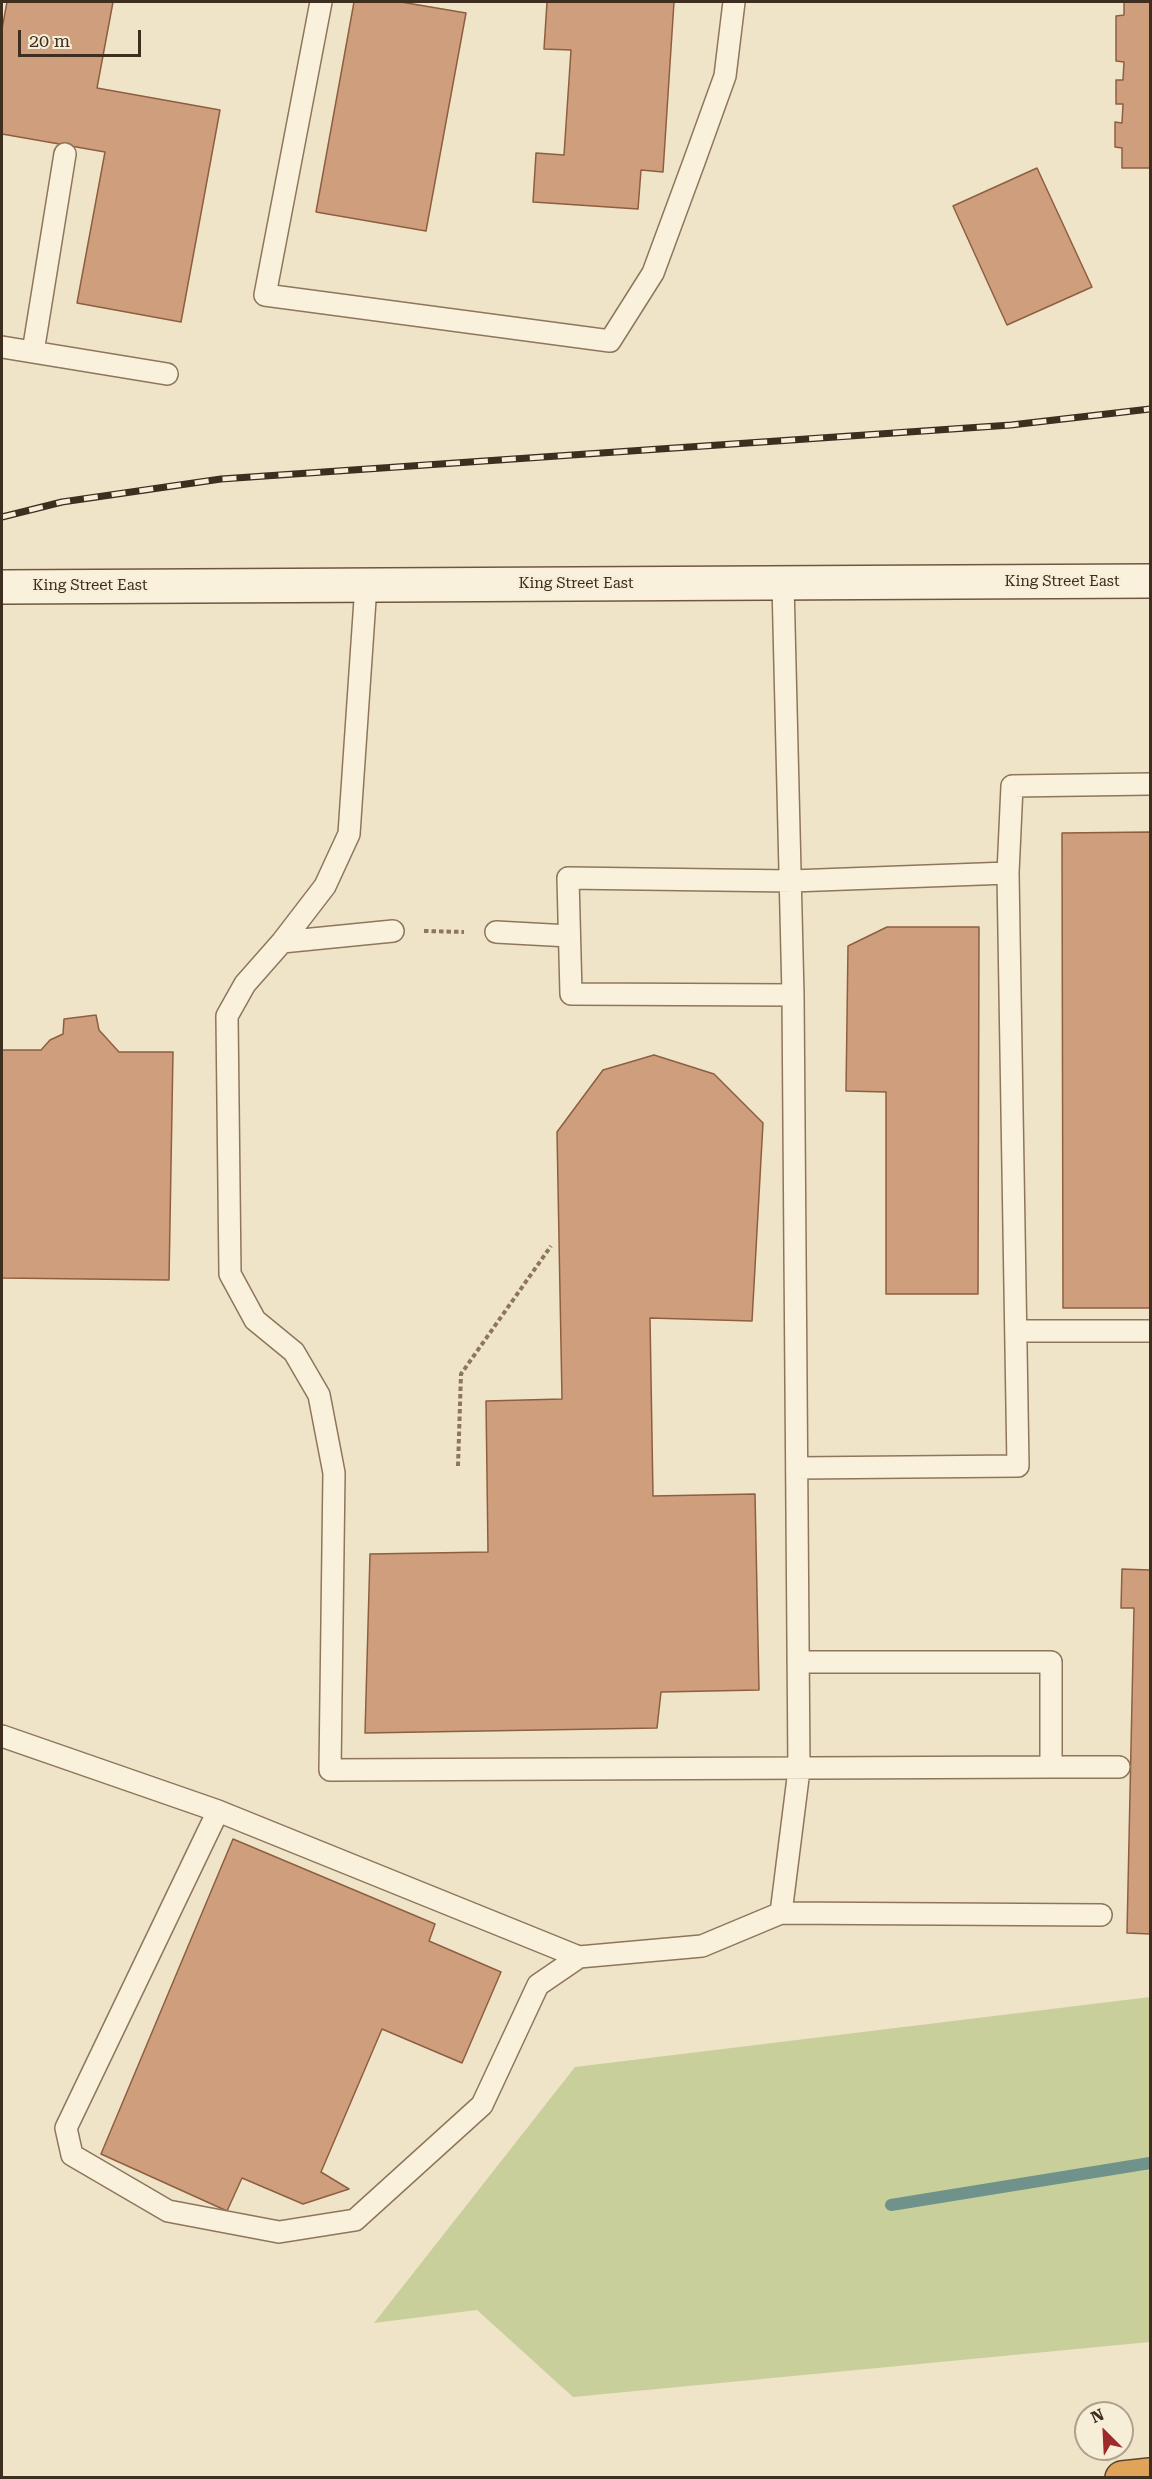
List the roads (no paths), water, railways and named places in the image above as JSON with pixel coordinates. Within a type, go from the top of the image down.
[{"type":"highway","points":[[1122,2478],[1150,2475]]},
{"type":"main road","name":"King Street East","points":[[2,586],[1150,581]]},
{"type":"lane","points":[[321,2],[265,295],[610,341],[653,273],[706,130],[725,76],[734,2]]},
{"type":"lane","points":[[33,352],[65,154]]},
{"type":"lane","points":[[2,347],[167,374]]},
{"type":"lane","points":[[781,1913],[799,1770],[792,881],[783,584]]},
{"type":"lane","points":[[366,585],[349,834],[325,886],[282,942],[245,984],[227,1016],[230,1274],[255,1320],[294,1352],[319,1395],[334,1473],[330,1770],[1119,1767]]},
{"type":"lane","points":[[797,1468],[1018,1466],[1008,873],[1012,786],[1150,784]]},
{"type":"lane","points":[[793,995],[571,994],[568,878],[792,881],[1008,873]]},
{"type":"lane","points":[[282,942],[393,931]]},
{"type":"lane","points":[[496,932],[569,936]]},
{"type":"lane","points":[[1016,1331],[1150,1331]]},
{"type":"lane","points":[[798,1662],[1051,1662],[1051,1767]]},
{"type":"lane","points":[[2,1736],[218,1811],[579,1957],[702,1946],[781,1913],[1101,1915]]},
{"type":"lane","points":[[218,1811],[66,2128],[72,2155],[168,2211],[279,2232],[355,2220],[482,2105],[538,1985],[579,1957]]},
{"type":"waterway","points":[[891,2205],[1150,2163]]},
{"type":"railway","points":[[2,517],[62,502],[221,479],[1011,425],[1150,409]]}]
